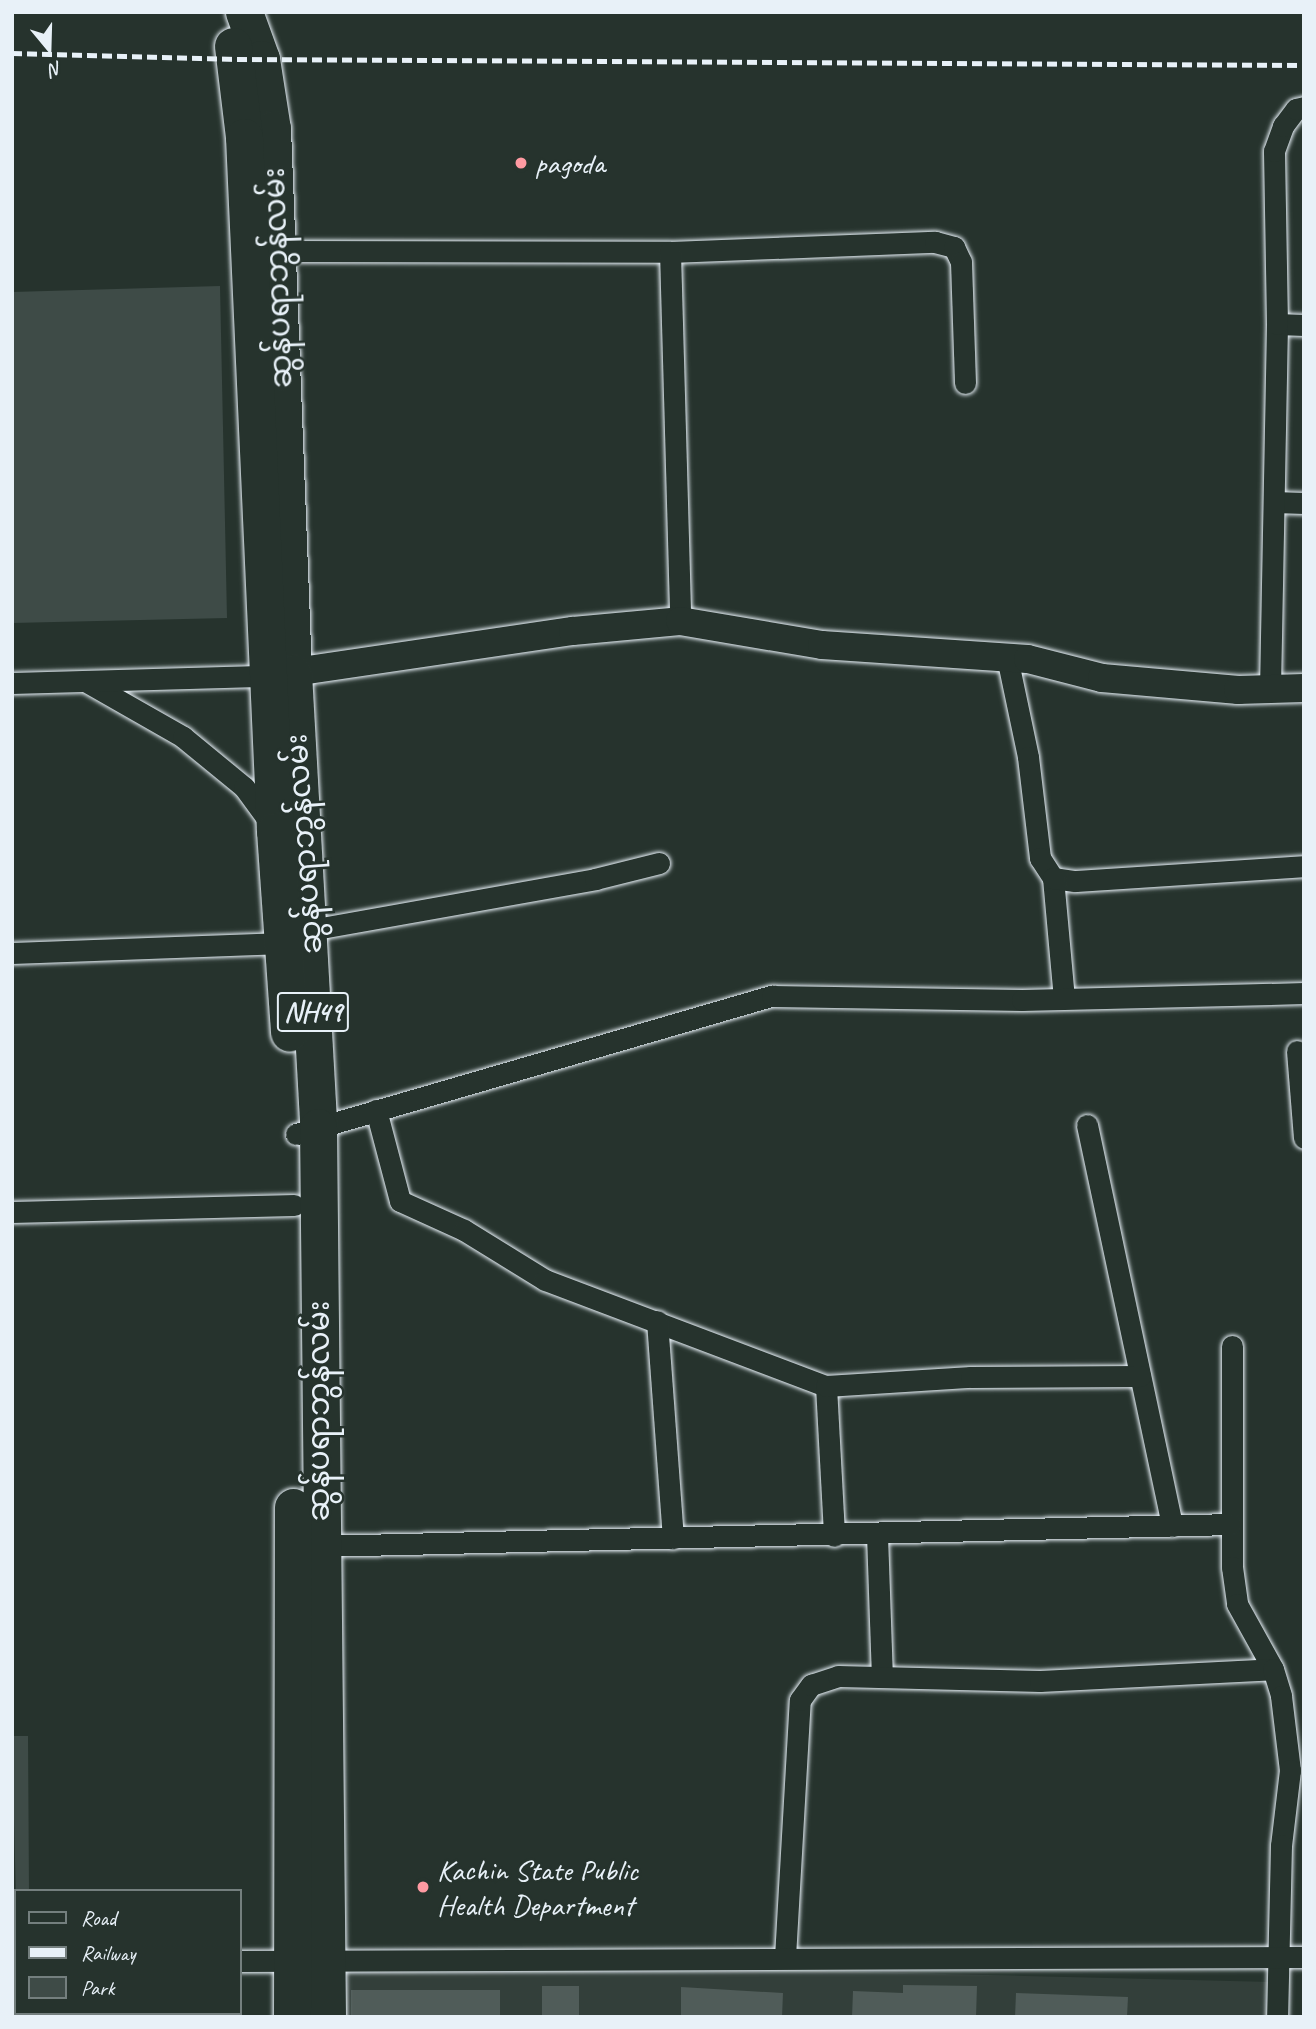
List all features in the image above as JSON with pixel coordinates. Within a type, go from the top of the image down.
[{"type":"highway","name":"ဆွန်ပရာဘွန်လမ်း","points":[[221,12],[237,59],[244,137],[297,936],[307,1130],[319,1546],[308,1960],[292,2017]]},
{"type":"highway","name":"ဆွန်ပရာဘွန်လမ်း","points":[[244,12],[257,49],[272,129],[279,251],[280,674],[275,831],[297,936]]},
{"type":"highway","points":[[257,49],[264,12]]},
{"type":"highway","name":"ဆွန်ပရာဘွန်လမ်း","points":[[307,1130],[294,1205],[308,1960],[327,2017]]},
{"type":"street","points":[[1270,688],[1277,324],[1274,150],[1283,126],[1296,110],[1304,107]]},
{"type":"street","points":[[279,251],[670,252],[935,242],[954,247],[961,262],[965,383]]},
{"type":"street","points":[[670,252],[680,621]]},
{"type":"street","points":[[1277,324],[1304,325]]},
{"type":"street","points":[[1274,502],[1304,503]]},
{"type":"street","points":[[12,683],[280,674],[573,631],[680,621],[822,645],[1007,657],[1062,665],[1102,678],[1304,688]]},
{"type":"street","points":[[1007,657],[1028,757],[1040,858],[1053,878],[1064,999]]},
{"type":"street","points":[[83,680],[183,737],[244,787],[275,831]]},
{"type":"street","points":[[12,953],[297,936],[595,879],[659,863]]},
{"type":"street","points":[[1053,878],[1075,881],[1304,866]]},
{"type":"street","points":[[307,1130],[772,996],[1064,999],[1304,993]]},
{"type":"street","points":[[1297,1051],[1304,1138]]},
{"type":"street","points":[[376,1110],[400,1201],[464,1230],[545,1280],[826,1386],[971,1377],[1140,1376]]},
{"type":"street","points":[[1087,1125],[1171,1526]]},
{"type":"street","points":[[12,1212],[294,1205]]},
{"type":"street","points":[[657,1321],[673,1538]]},
{"type":"street","points":[[1232,1346],[1231,1524],[1237,1604],[1273,1669],[1284,1710],[1290,1770],[1281,1845],[1282,1957],[1278,2017]]},
{"type":"street","points":[[826,1386],[834,1536]]},
{"type":"street","points":[[319,1546],[877,1535],[1231,1524]]},
{"type":"street","points":[[877,1535],[882,1676]]},
{"type":"street","points":[[785,1957],[800,1700],[811,1685],[838,1676],[1040,1681],[1273,1669]]},
{"type":"street","points":[[242,1961],[1304,1957]]},
{"type":"shaded area","points":[[325,1959],[1273,1982],[1274,2017],[327,2017]]},
{"type":"green space","points":[[220,286],[227,618],[12,623],[12,292]]},
{"type":"green space","points":[[12,1736],[28,1736],[29,1889],[16,1889]]},
{"type":"building","points":[[903,1985],[977,1986],[976,2017],[852,2017],[853,1991],[903,1993]]},
{"type":"building","points":[[542,1986],[579,1986],[579,2017],[542,2017]]},
{"type":"building","points":[[681,1987],[783,1993],[782,2017],[681,2017]]},
{"type":"building","points":[[351,1990],[500,1990],[500,2017],[351,2017]]},
{"type":"building","points":[[1016,1993],[1128,1997],[1127,2017],[1015,2017]]},
{"type":"railway","points":[[12,53],[237,59],[1304,65]]},
{"type":"place","name":"pagoda","points":[[521,163]]},
{"type":"place","name":"Kachin State Public Health Department","points":[[423,1887]]}]
